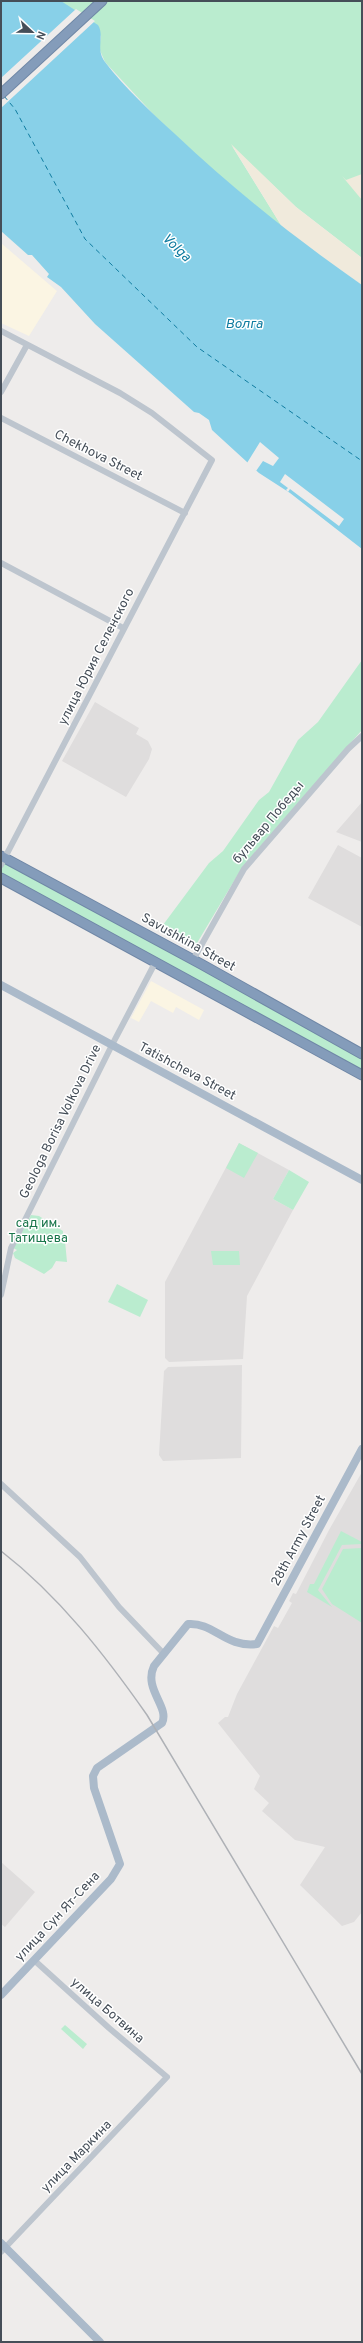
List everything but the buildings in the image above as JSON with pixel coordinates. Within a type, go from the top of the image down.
[{"type":"highway","points":[[1,94],[102,1]]},
{"type":"highway","name":"Savushkina Street","points":[[2,859],[193,960],[362,1054]]},
{"type":"highway","points":[[1,878],[155,964],[362,1075]]},
{"type":"main road","name":"Tatishcheva Street","points":[[1,985],[362,1180]]},
{"type":"main road","name":"28th Army Street","points":[[164,1654],[188,1624],[197,1623],[237,1644],[257,1644],[362,1449]]},
{"type":"main road","name":"улица Сун Ят-Сена","points":[[1,1994],[116,1873],[120,1864],[118,1854],[94,1788],[93,1776],[97,1768],[162,1723],[164,1715],[150,1679],[154,1666],[164,1654]]},
{"type":"main road","points":[[3,2247],[100,2342]]},
{"type":"street","points":[[1,331],[27,345],[1,392]]},
{"type":"street","name":"улица Юрия Селенского","points":[[2,859],[90,697],[123,628],[212,460],[152,413],[120,393],[27,345]]},
{"type":"street","name":"Chekhova Street","points":[[1,418],[185,513]]},
{"type":"street","points":[[1,563],[123,628]]},
{"type":"street","name":"бульвар Победы","points":[[193,960],[244,869],[348,749],[362,736]]},
{"type":"street","name":"Geologa Borisa Volkova Drive","points":[[1,1295],[11,1248],[112,1045],[155,964]]},
{"type":"street","points":[[1,1484],[80,1557],[119,1607],[164,1654]]},
{"type":"street","name":"улица Ботвина","points":[[34,1960],[109,2028],[167,2077]]},
{"type":"street","name":"улица Маркина","points":[[3,2247],[167,2077]]},
{"type":"shaded area","points":[[1,243],[57,291],[29,336],[1,323]]},
{"type":"shaded area","points":[[95,702],[139,728],[136,734],[148,741],[152,749],[149,759],[126,797],[62,761]]},
{"type":"shaded area","points":[[362,802],[362,842],[336,832]]},
{"type":"shaded area","points":[[338,845],[362,858],[362,927],[308,898]]},
{"type":"shaded area","points":[[151,981],[204,1010],[199,1020],[176,1007],[173,1013],[151,1001],[139,1022],[131,1018]]},
{"type":"shaded area","points":[[239,1143],[289,1170],[273,1199],[293,1210],[247,1296],[243,1359],[169,1362],[165,1358],[165,1282]]},
{"type":"shaded area","points":[[242,1365],[241,1458],[163,1461],[159,1455],[164,1371],[168,1367]]},
{"type":"shaded area","points":[[362,1472],[362,1912],[354,1922],[342,1926],[300,1885],[325,1847],[295,1840],[262,1811],[269,1803],[254,1789],[260,1776],[218,1723],[225,1717],[228,1717],[237,1694],[274,1626],[278,1628],[292,1603],[289,1601],[293,1593],[296,1594],[329,1530]]},
{"type":"shaded area","points":[[1,1862],[35,1892],[5,1927],[1,1924]]},
{"type":"green space","points":[[61,1],[362,1],[362,258],[296,207],[232,146],[284,230],[206,164],[155,116],[105,62],[99,48],[101,36]]},
{"type":"green space","points":[[362,660],[362,730],[243,866],[194,946],[160,929],[209,863],[223,851],[259,800],[269,792],[298,740],[318,722]]},
{"type":"green space","points":[[1,856],[362,1054],[362,1075],[1,878]]},
{"type":"green space","points":[[239,1143],[258,1153],[244,1178],[226,1168]]},
{"type":"green space","points":[[289,1170],[309,1182],[293,1210],[273,1199]]},
{"type":"green space","name":"сад им. Татищева","points":[[31,1215],[39,1216],[63,1231],[63,1237],[57,1240],[65,1241],[67,1262],[56,1261],[52,1268],[44,1274],[15,1258],[13,1253],[17,1250],[13,1248]]},
{"type":"green space","points":[[211,1251],[239,1251],[240,1265],[213,1265]]},
{"type":"green space","points":[[117,1284],[148,1300],[140,1317],[108,1302]]},
{"type":"green space","points":[[341,1531],[362,1542],[362,1544],[342,1545],[318,1590],[332,1607],[307,1592],[310,1584],[314,1584]]},
{"type":"green space","points":[[362,1548],[362,1623],[332,1604],[322,1589],[343,1549]]},
{"type":"green space","points":[[65,2025],[87,2044],[83,2049],[61,2029]]},
{"type":"sand","points":[[231,144],[296,207],[362,258],[362,285],[284,230]]},
{"type":"sand","points":[[362,174],[362,200],[342,176],[346,180]]},
{"type":"water","name":"Волга","points":[[1,1],[61,1],[98,25],[101,34],[100,47],[102,57],[138,100],[197,155],[289,232],[362,285],[362,549],[290,493],[259,473],[212,430],[209,420],[199,413],[194,412],[95,324],[61,287],[47,277],[49,274],[32,255],[28,255],[1,231]]},
{"type":"pier","points":[[76,9],[95,21],[1,108],[1,78]]},
{"type":"pier","points":[[260,442],[279,458],[273,466],[263,461],[256,471],[247,463]]},
{"type":"pier","points":[[285,474],[344,519],[339,526],[290,489],[288,492],[286,490],[288,488],[280,482]]},
{"type":"ferry route","points":[[4,96],[15,109],[85,239],[197,347],[362,461]]},
{"type":"railway","points":[[1,1551],[42,1587],[80,1627],[115,1670],[147,1715],[362,2074]]},
{"type":"water label","name":"Volga","points":[[176,248]]}]
